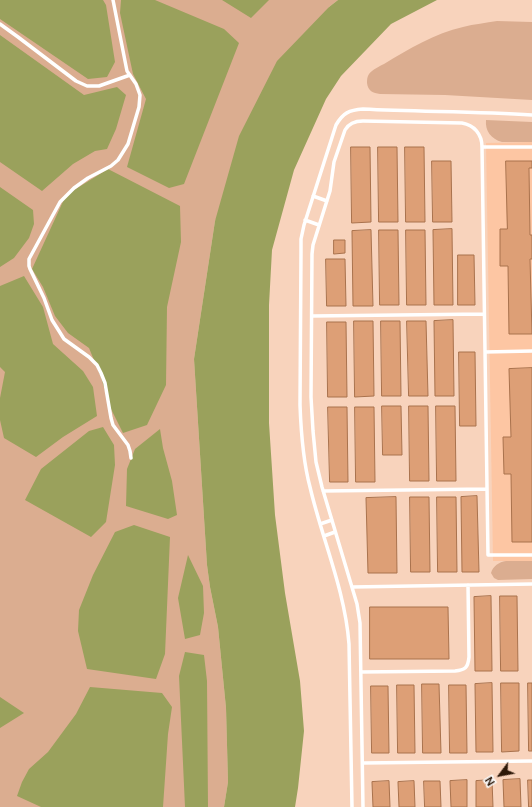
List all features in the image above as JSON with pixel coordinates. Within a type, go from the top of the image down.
[{"type":"lane","points":[[113,0],[126,66],[140,95],[139,107],[128,144],[118,160],[111,166],[88,178],[74,188],[60,202],[29,259],[29,266],[44,298],[52,320],[64,339],[89,357],[97,365],[105,383],[113,425],[128,445],[131,458]]},
{"type":"lane","points":[[0,24],[76,81],[87,86],[99,86],[130,75]]},
{"type":"lane","points":[[352,807],[348,624],[344,604],[310,487],[304,452],[301,420],[301,239],[305,220],[336,125],[342,116],[348,112],[363,109],[532,115]]},
{"type":"lane","points":[[363,807],[360,623],[357,604],[323,491],[316,462],[311,397],[312,249],[330,191],[334,162],[345,130],[353,122],[462,123],[470,125],[477,131],[481,138],[488,555],[532,555]]},
{"type":"lane","points":[[482,147],[532,147]]},
{"type":"lane","points":[[313,196],[327,201]]},
{"type":"lane","points":[[305,220],[319,224]]},
{"type":"lane","points":[[312,316],[484,314]]},
{"type":"lane","points":[[485,352],[532,351]]},
{"type":"lane","points":[[323,491],[487,489]]},
{"type":"lane","points":[[320,524],[332,520]]},
{"type":"lane","points":[[324,536],[335,532]]},
{"type":"lane","points":[[352,587],[532,584]]},
{"type":"lane","points":[[361,672],[455,671],[466,668],[469,657],[468,585]]},
{"type":"lane","points":[[363,763],[532,761]]},
{"type":"shaded area","points":[[0,0],[338,0],[329,7],[215,221],[194,359],[207,565],[218,627],[226,708],[228,782],[224,807],[0,807]]},
{"type":"shaded area","points":[[0,0],[103,0],[106,5],[115,62],[107,77],[88,79],[0,19]]},
{"type":"shaded area","points":[[121,0],[155,0],[224,29],[239,43],[184,184],[169,188],[127,167],[146,99],[133,74],[120,13]]},
{"type":"shaded area","points":[[222,0],[269,0],[251,18]]},
{"type":"shaded area","points":[[338,0],[437,0],[391,24],[341,76],[326,99],[294,170],[272,250],[269,305],[269,423],[275,515],[285,593],[300,681],[304,731],[295,807],[224,807],[228,782],[226,708],[218,627],[207,565],[194,359],[215,221],[239,136],[277,61],[329,7]]},
{"type":"shaded area","points":[[497,21],[532,22],[532,100],[445,95],[380,94],[373,92],[368,88],[367,78],[372,71],[422,42],[442,33],[471,25]]},
{"type":"shaded area","points":[[0,35],[84,95],[117,87],[126,95],[116,129],[107,149],[95,151],[73,164],[42,191],[0,162]]},
{"type":"shaded area","points":[[486,120],[532,122],[532,142],[498,141],[492,137],[488,131]]},
{"type":"shaded area","points":[[532,142],[532,561],[493,561],[486,143]]},
{"type":"shaded area","points":[[108,169],[180,206],[181,242],[167,307],[166,385],[147,425],[123,433],[109,405],[101,377],[89,348],[68,333],[55,316],[43,287],[32,269],[66,195]]},
{"type":"shaded area","points":[[0,187],[33,210],[34,224],[29,238],[14,258],[0,267]]},
{"type":"shaded area","points":[[24,276],[43,307],[53,344],[83,371],[93,387],[97,416],[63,437],[36,457],[4,438],[0,420],[0,398],[5,372],[0,367],[0,286]]},
{"type":"shaded area","points":[[103,427],[114,445],[115,465],[106,522],[91,537],[25,500],[41,469],[89,431]]},
{"type":"shaded area","points":[[160,429],[163,448],[172,481],[177,515],[168,519],[126,506],[127,469],[135,449]]},
{"type":"shaded area","points":[[134,525],[170,537],[165,654],[156,679],[87,669],[78,631],[79,610],[93,575],[115,532]]},
{"type":"shaded area","points":[[188,555],[203,586],[204,613],[200,635],[185,639],[178,598]]},
{"type":"shaded area","points":[[506,561],[532,561],[532,579],[498,580],[494,578],[491,573],[493,568],[499,563]]},
{"type":"shaded area","points":[[185,652],[204,655],[207,681],[208,807],[185,807],[179,676]]},
{"type":"shaded area","points":[[90,687],[162,693],[172,707],[168,734],[163,807],[41,807],[17,796],[29,769],[48,752],[76,714]]},
{"type":"shaded area","points":[[0,697],[24,713],[0,728]]},
{"type":"building","points":[[351,147],[370,147],[371,222],[352,223]]},
{"type":"building","points":[[378,147],[397,147],[398,222],[379,222]]},
{"type":"building","points":[[405,147],[424,147],[425,222],[406,222]]},
{"type":"building","points":[[432,161],[451,161],[452,222],[433,222]]},
{"type":"building","points":[[506,161],[532,161],[532,168],[529,168],[530,235],[532,235],[532,259],[530,259],[532,334],[509,334],[508,266],[500,266],[500,229],[507,229]]},
{"type":"building","points":[[452,229],[453,305],[434,305],[433,230]]},
{"type":"building","points":[[371,230],[373,306],[353,306],[352,231]]},
{"type":"building","points":[[379,230],[398,230],[399,305],[380,305]]},
{"type":"building","points":[[406,230],[425,230],[426,305],[407,305]]},
{"type":"building","points":[[334,240],[345,240],[345,253],[334,254]]},
{"type":"building","points":[[458,255],[474,255],[475,305],[458,305]]},
{"type":"building","points":[[326,259],[345,259],[346,306],[327,306]]},
{"type":"building","points":[[453,320],[454,396],[435,396],[434,321]]},
{"type":"building","points":[[354,321],[373,321],[374,396],[355,397]]},
{"type":"building","points":[[381,321],[400,321],[401,396],[382,396]]},
{"type":"building","points":[[407,321],[426,321],[428,396],[409,396]]},
{"type":"building","points":[[327,322],[346,322],[347,397],[328,397]]},
{"type":"building","points":[[459,352],[475,352],[476,426],[460,426]]},
{"type":"building","points":[[532,368],[532,542],[512,542],[511,474],[504,474],[503,437],[511,437],[509,369]]},
{"type":"building","points":[[382,406],[401,406],[402,455],[383,455]]},
{"type":"building","points":[[409,406],[428,406],[429,481],[410,481]]},
{"type":"building","points":[[436,406],[455,406],[456,481],[437,481]]},
{"type":"building","points":[[328,407],[347,407],[348,482],[330,482]]},
{"type":"building","points":[[355,407],[374,407],[375,482],[356,482]]},
{"type":"building","points":[[477,496],[479,572],[462,572],[461,497]]},
{"type":"building","points":[[396,497],[397,573],[368,573],[366,498]]},
{"type":"building","points":[[410,497],[429,497],[430,572],[411,572]]},
{"type":"building","points":[[437,497],[456,497],[457,572],[438,572]]},
{"type":"building","points":[[491,596],[492,671],[475,671],[474,597]]},
{"type":"building","points":[[500,596],[517,596],[518,671],[501,671]]},
{"type":"building","points":[[370,607],[448,607],[449,659],[370,659]]},
{"type":"building","points":[[492,683],[493,752],[476,752],[475,684]]},
{"type":"building","points":[[501,683],[519,683],[519,751],[502,752]]},
{"type":"building","points":[[528,683],[532,683],[532,751],[529,751]]},
{"type":"building","points":[[422,684],[439,684],[441,753],[423,753]]},
{"type":"building","points":[[397,685],[414,685],[415,753],[398,753]]},
{"type":"building","points":[[449,685],[466,685],[467,753],[450,753]]},
{"type":"building","points":[[371,686],[388,686],[389,753],[372,753]]},
{"type":"building","points":[[520,779],[521,807],[504,807],[503,780]]},
{"type":"building","points":[[467,780],[467,807],[451,807],[450,781]]},
{"type":"building","points":[[492,780],[493,807],[476,807],[476,781]]},
{"type":"building","points":[[528,780],[532,780],[532,807],[529,807]]},
{"type":"building","points":[[389,781],[390,807],[373,807],[372,782]]},
{"type":"building","points":[[414,781],[415,807],[399,807],[398,782]]},
{"type":"building","points":[[424,781],[440,781],[441,807],[425,807]]}]
